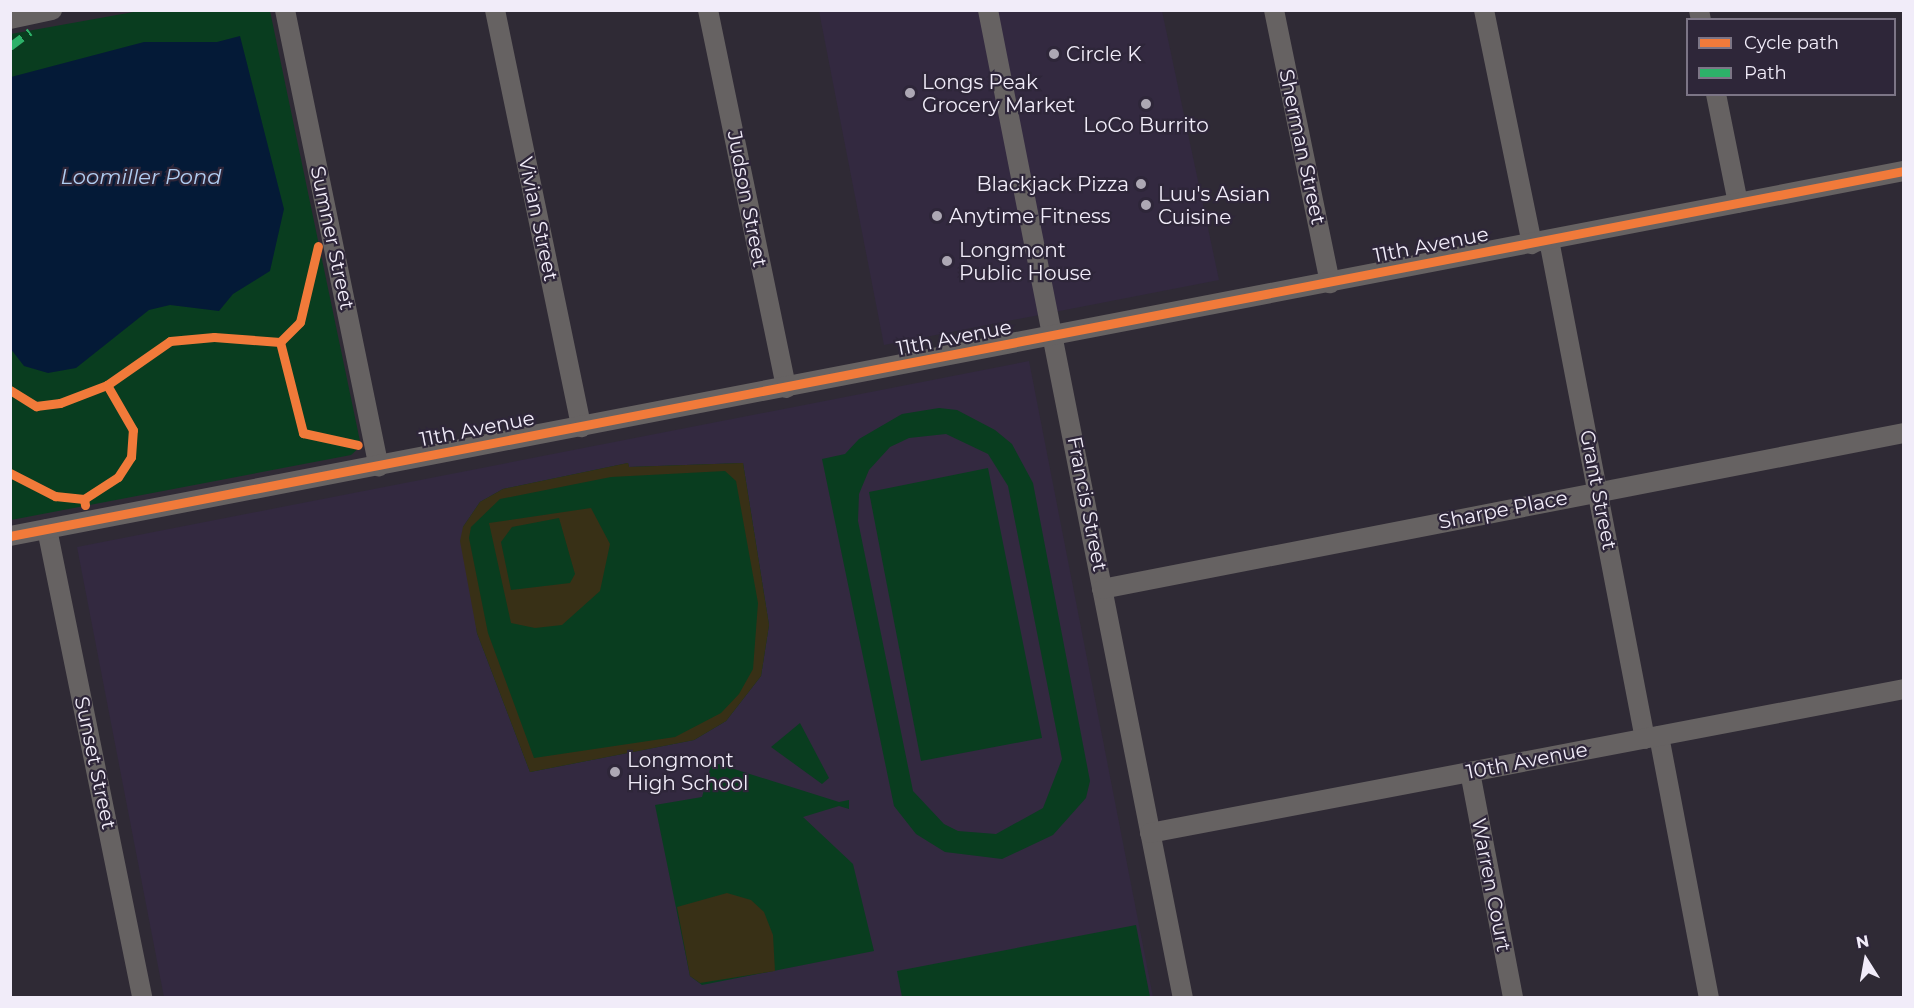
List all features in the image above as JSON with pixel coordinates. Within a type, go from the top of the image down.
[{"type":"street","points":[[10,18],[52,10]]},
{"type":"street","name":"Sumner Street","points":[[285,10],[379,466]]},
{"type":"street","name":"Vivian Street","points":[[495,10],[581,427]]},
{"type":"street","name":"Judson Street","points":[[708,10],[786,388]]},
{"type":"street","name":"Francis Street","points":[[988,10],[1056,337],[1102,589],[1183,998]]},
{"type":"street","name":"Sherman Street","points":[[1274,10],[1330,283]]},
{"type":"street","name":"Grant Street","points":[[1484,10],[1541,242],[1598,491],[1709,998]]},
{"type":"street","points":[[1716,96],[1738,203]]},
{"type":"street","name":"11th Avenue","points":[[10,536],[1056,337],[1904,171]]},
{"type":"street","name":"Sharpe Place","points":[[1102,589],[1904,433]]},
{"type":"street","name":"Sunset Street","points":[[46,529],[142,998]]},
{"type":"street","name":"10th Avenue","points":[[1150,834],[1904,689]]},
{"type":"street","name":"Warren Court","points":[[1470,772],[1513,998]]},
{"type":"shaded area","points":[[819,11],[1162,11],[1219,280],[884,345]]},
{"type":"shaded area","name":"Longmont High School","points":[[1029,361],[1153,997],[164,997],[77,547]]},
{"type":"green space","points":[[139,11],[270,11],[361,446],[351,455],[11,520],[11,34]]},
{"type":"green space","points":[[939,408],[957,410],[995,430],[1012,444],[1033,483],[1090,781],[1086,798],[1053,835],[1002,859],[945,852],[916,834],[894,806],[822,459],[845,454],[859,439],[902,414]],"holes":[[[946,434],[988,454],[1008,486],[1062,759],[1043,808],[996,834],[958,831],[944,824],[913,791],[858,521],[859,494],[869,470],[890,447],[909,438]]]},
{"type":"green space","points":[[628,463],[629,467],[743,463],[769,625],[761,676],[726,721],[694,740],[530,772],[477,633],[463,527],[480,502],[503,489]]},
{"type":"green space","points":[[988,468],[1042,738],[921,761],[869,492]]},
{"type":"green space","points":[[800,723],[829,778],[822,784],[771,747]]},
{"type":"green space","points":[[712,762],[839,802],[849,800],[849,809],[839,806],[803,817],[853,864],[874,951],[702,985],[690,976],[655,805],[702,797]]},
{"type":"green space","points":[[1136,925],[1150,997],[902,997],[897,971]]},
{"type":"sand","points":[[628,463],[629,467],[743,463],[769,625],[761,676],[726,721],[694,740],[530,772],[477,633],[460,541],[463,527],[480,502],[503,489]],"holes":[[[725,471],[736,481],[758,603],[753,669],[739,694],[721,713],[675,737],[534,758],[488,633],[469,538],[471,527],[500,499],[611,477]]]},
{"type":"sand","points":[[591,508],[610,544],[600,591],[562,625],[535,628],[511,623],[489,523]],"holes":[[[559,518],[575,574],[570,583],[511,590],[501,542],[512,527]]]},
{"type":"sand","points":[[727,893],[751,900],[764,912],[773,935],[775,971],[700,983],[690,976],[677,907]]},
{"type":"water","name":"Loomiller Pond","points":[[240,36],[284,209],[270,271],[233,294],[219,311],[170,305],[149,310],[76,368],[48,373],[24,366],[10,348],[11,77],[144,42],[217,42]]},
{"type":"marked path","points":[[10,47],[30,32]]},
{"type":"cycle path","points":[[10,536],[1904,171]]},
{"type":"cycle path","points":[[280,342],[300,322],[318,246]]},
{"type":"cycle path","points":[[10,390],[36,406],[60,403],[107,385],[170,341],[214,337],[280,342]]},
{"type":"cycle path","points":[[280,342],[303,433],[358,445]]},
{"type":"cycle path","points":[[85,505],[84,499],[118,477],[131,457],[133,430],[107,385]]},
{"type":"cycle path","points":[[10,473],[55,496],[84,499]]},
{"type":"place","name":"Circle K","points":[[1054,54]]},
{"type":"place","name":"Longs Peak Grocery Market","points":[[910,93]]},
{"type":"place","name":"LoCo Burrito","points":[[1146,104]]},
{"type":"place","name":"Blackjack Pizza","points":[[1141,184]]},
{"type":"place","name":"Luu's Asian Cuisine","points":[[1146,205]]},
{"type":"place","name":"Anytime Fitness","points":[[937,216]]},
{"type":"place","name":"Longmont Public House","points":[[947,261]]},
{"type":"place","name":"Longmont High School","points":[[615,772]]}]
